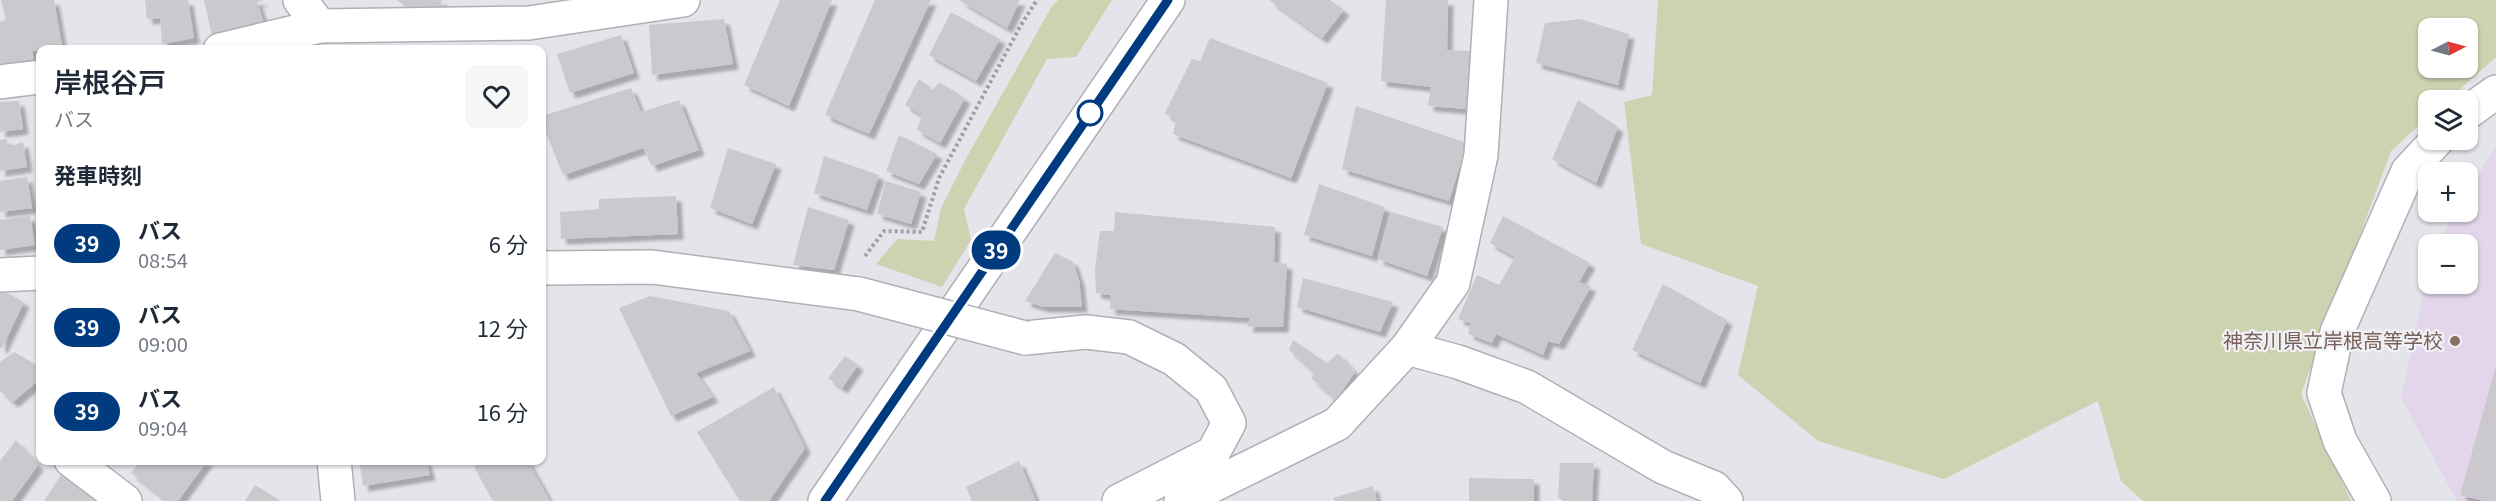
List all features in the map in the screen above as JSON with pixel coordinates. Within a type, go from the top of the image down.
[{"type":"street","points":[[300,0],[320,26]]},
{"type":"street","points":[[241,45],[320,26],[529,23],[683,0]]},
{"type":"street","points":[[825,501],[1168,0]]},
{"type":"street","points":[[1181,501],[1337,424],[1407,348],[1453,283],[1481,155],[1491,0]]},
{"type":"street","points":[[0,82],[36,78]]},
{"type":"street","points":[[2478,105],[2496,92]]},
{"type":"street","points":[[2374,501],[2340,441],[2324,393],[2337,332],[2403,181],[2408,171],[2428,150]]},
{"type":"street","points":[[546,268],[652,267],[851,293],[1025,338],[1086,332],[1129,337],[1174,359],[1211,389],[1229,423],[1213,453],[1119,501]]},
{"type":"street","points":[[0,274],[36,273]]},
{"type":"street","points":[[1407,348],[1458,362],[1527,387],[1663,467],[1714,488],[1726,501]]},
{"type":"street","points":[[78,465],[125,501]]},
{"type":"street","points":[[334,465],[338,501]]},
{"type":"path","points":[[851,293],[849,279],[884,231],[922,232],[939,178],[1021,25],[1037,0]]},
{"type":"shaded area","name":"神奈川県立岸根高等学校","points":[[2496,145],[2496,501],[2457,501],[2401,398],[2423,294],[2478,294],[2478,234],[2442,234],[2450,222],[2478,222],[2478,175]]},
{"type":"green space","points":[[1058,0],[1112,0],[1076,57],[1047,59],[964,209],[971,240],[942,287],[876,264],[897,239],[934,241],[941,208],[969,153],[1052,6]]},
{"type":"green space","points":[[1658,0],[2496,0],[2496,57],[2478,73],[2478,18],[2418,18],[2418,78],[2473,78],[2459,90],[2418,90],[2418,126],[2391,151],[2301,394],[2351,501],[2143,501],[2121,481],[2098,401],[1944,479],[1818,441],[1738,375],[1758,286],[1641,244],[1624,102],[1652,95]]},
{"type":"building","points":[[1,0],[54,0],[62,45],[36,45],[36,50],[32,51],[34,59],[0,64],[0,22],[6,20]]},
{"type":"building","points":[[145,0],[188,0],[194,38],[162,44],[160,18],[147,19]]},
{"type":"building","points":[[204,0],[264,0],[257,2],[265,26],[212,36]]},
{"type":"building","points":[[397,0],[442,0],[437,15],[405,6]]},
{"type":"building","points":[[780,0],[832,0],[789,106],[744,85]]},
{"type":"building","points":[[875,0],[931,0],[869,134],[825,115]]},
{"type":"building","points":[[959,0],[1020,0],[1007,28]]},
{"type":"building","points":[[1269,0],[1330,0],[1344,10],[1322,38]]},
{"type":"building","points":[[1386,0],[1448,0],[1447,50],[1471,51],[1467,109],[1428,106],[1431,87],[1381,81]]},
{"type":"building","points":[[951,12],[1000,39],[976,81],[929,55]]},
{"type":"building","points":[[724,19],[733,64],[652,75],[649,25]]},
{"type":"building","points":[[1580,19],[1629,34],[1618,85],[1536,63],[1545,23]]},
{"type":"building","points":[[621,35],[634,73],[570,93],[557,54]]},
{"type":"building","points":[[1210,38],[1328,83],[1291,178],[1173,134],[1176,120],[1165,113],[1192,59],[1200,61]]},
{"type":"building","points":[[919,79],[933,90],[939,82],[965,98],[940,143],[917,130],[922,115],[905,105]]},
{"type":"building","points":[[631,88],[641,112],[679,100],[699,150],[652,166],[643,148],[563,175],[546,133],[546,115]]},
{"type":"building","points":[[1578,100],[1618,127],[1596,183],[1552,159]]},
{"type":"building","points":[[19,101],[23,129],[0,132],[0,102]]},
{"type":"building","points":[[1356,106],[1467,143],[1449,201],[1342,169]]},
{"type":"building","points":[[899,135],[937,154],[919,184],[886,171]]},
{"type":"building","points":[[7,139],[8,147],[23,142],[27,167],[0,171],[0,140]]},
{"type":"building","points":[[728,148],[776,164],[752,224],[710,208]]},
{"type":"building","points":[[824,156],[879,175],[867,210],[814,193]]},
{"type":"building","points":[[27,177],[32,208],[0,212],[0,181]]},
{"type":"building","points":[[886,181],[921,192],[911,224],[877,214]]},
{"type":"building","points":[[1319,184],[1385,207],[1372,256],[1304,235]]},
{"type":"building","points":[[676,196],[678,234],[561,239],[560,212],[599,209],[599,199]]},
{"type":"building","points":[[808,207],[849,220],[834,270],[793,265]]},
{"type":"building","points":[[1115,212],[1275,227],[1274,262],[1287,264],[1283,327],[1247,327],[1250,318],[1110,309],[1110,295],[1096,293],[1095,270],[1100,231],[1114,231]]},
{"type":"building","points":[[1391,212],[1443,227],[1427,276],[1378,259]]},
{"type":"building","points":[[30,216],[35,245],[0,250],[0,220]]},
{"type":"building","points":[[1503,216],[1590,263],[1579,282],[1591,286],[1559,344],[1548,341],[1543,355],[1496,334],[1492,343],[1468,334],[1471,323],[1458,319],[1477,275],[1499,285],[1515,257],[1490,243]]},
{"type":"building","points":[[1055,253],[1073,262],[1079,280],[1082,307],[1043,307],[1025,301]]},
{"type":"building","points":[[1303,278],[1393,302],[1380,332],[1297,307]]},
{"type":"building","points":[[1663,284],[1727,320],[1700,383],[1632,350]]},
{"type":"building","points":[[0,289],[24,302],[2,348],[0,348]]},
{"type":"building","points":[[650,296],[729,311],[750,351],[696,373],[713,397],[671,416],[619,308]]},
{"type":"building","points":[[1293,340],[1327,363],[1338,353],[1355,372],[1336,400],[1311,378],[1315,373],[1289,350]]},
{"type":"building","points":[[14,352],[36,365],[36,382],[13,402],[0,391],[0,362]]},
{"type":"building","points":[[845,356],[858,365],[842,388],[828,378]]},
{"type":"building","points":[[2496,366],[2496,501],[2484,501],[2460,495]]},
{"type":"building","points":[[774,387],[805,448],[769,501],[740,501],[697,432]]},
{"type":"building","points":[[16,440],[38,465],[12,501],[0,501],[0,461]]},
{"type":"building","points":[[1019,461],[1036,501],[972,501],[966,487]]},
{"type":"building","points":[[1560,463],[1594,463],[1592,501],[1566,501],[1558,498]]},
{"type":"building","points":[[137,465],[204,465],[178,501],[167,501],[131,473]]},
{"type":"building","points":[[360,465],[427,465],[430,475],[363,486]]},
{"type":"building","points":[[477,465],[530,465],[550,501],[493,501],[474,467]]},
{"type":"building","points":[[63,472],[101,501],[44,501]]},
{"type":"building","points":[[1469,478],[1534,479],[1534,501],[1469,501]]},
{"type":"building","points":[[255,485],[281,501],[245,501]]},
{"type":"building","points":[[1373,486],[1377,501],[1335,501],[1333,498]]},
{"type":"bus line","name":"39","points":[[825,501],[1168,0]]},
{"type":"place","name":"神奈川県立岸根高等学校","points":[[2455,341]]}]
